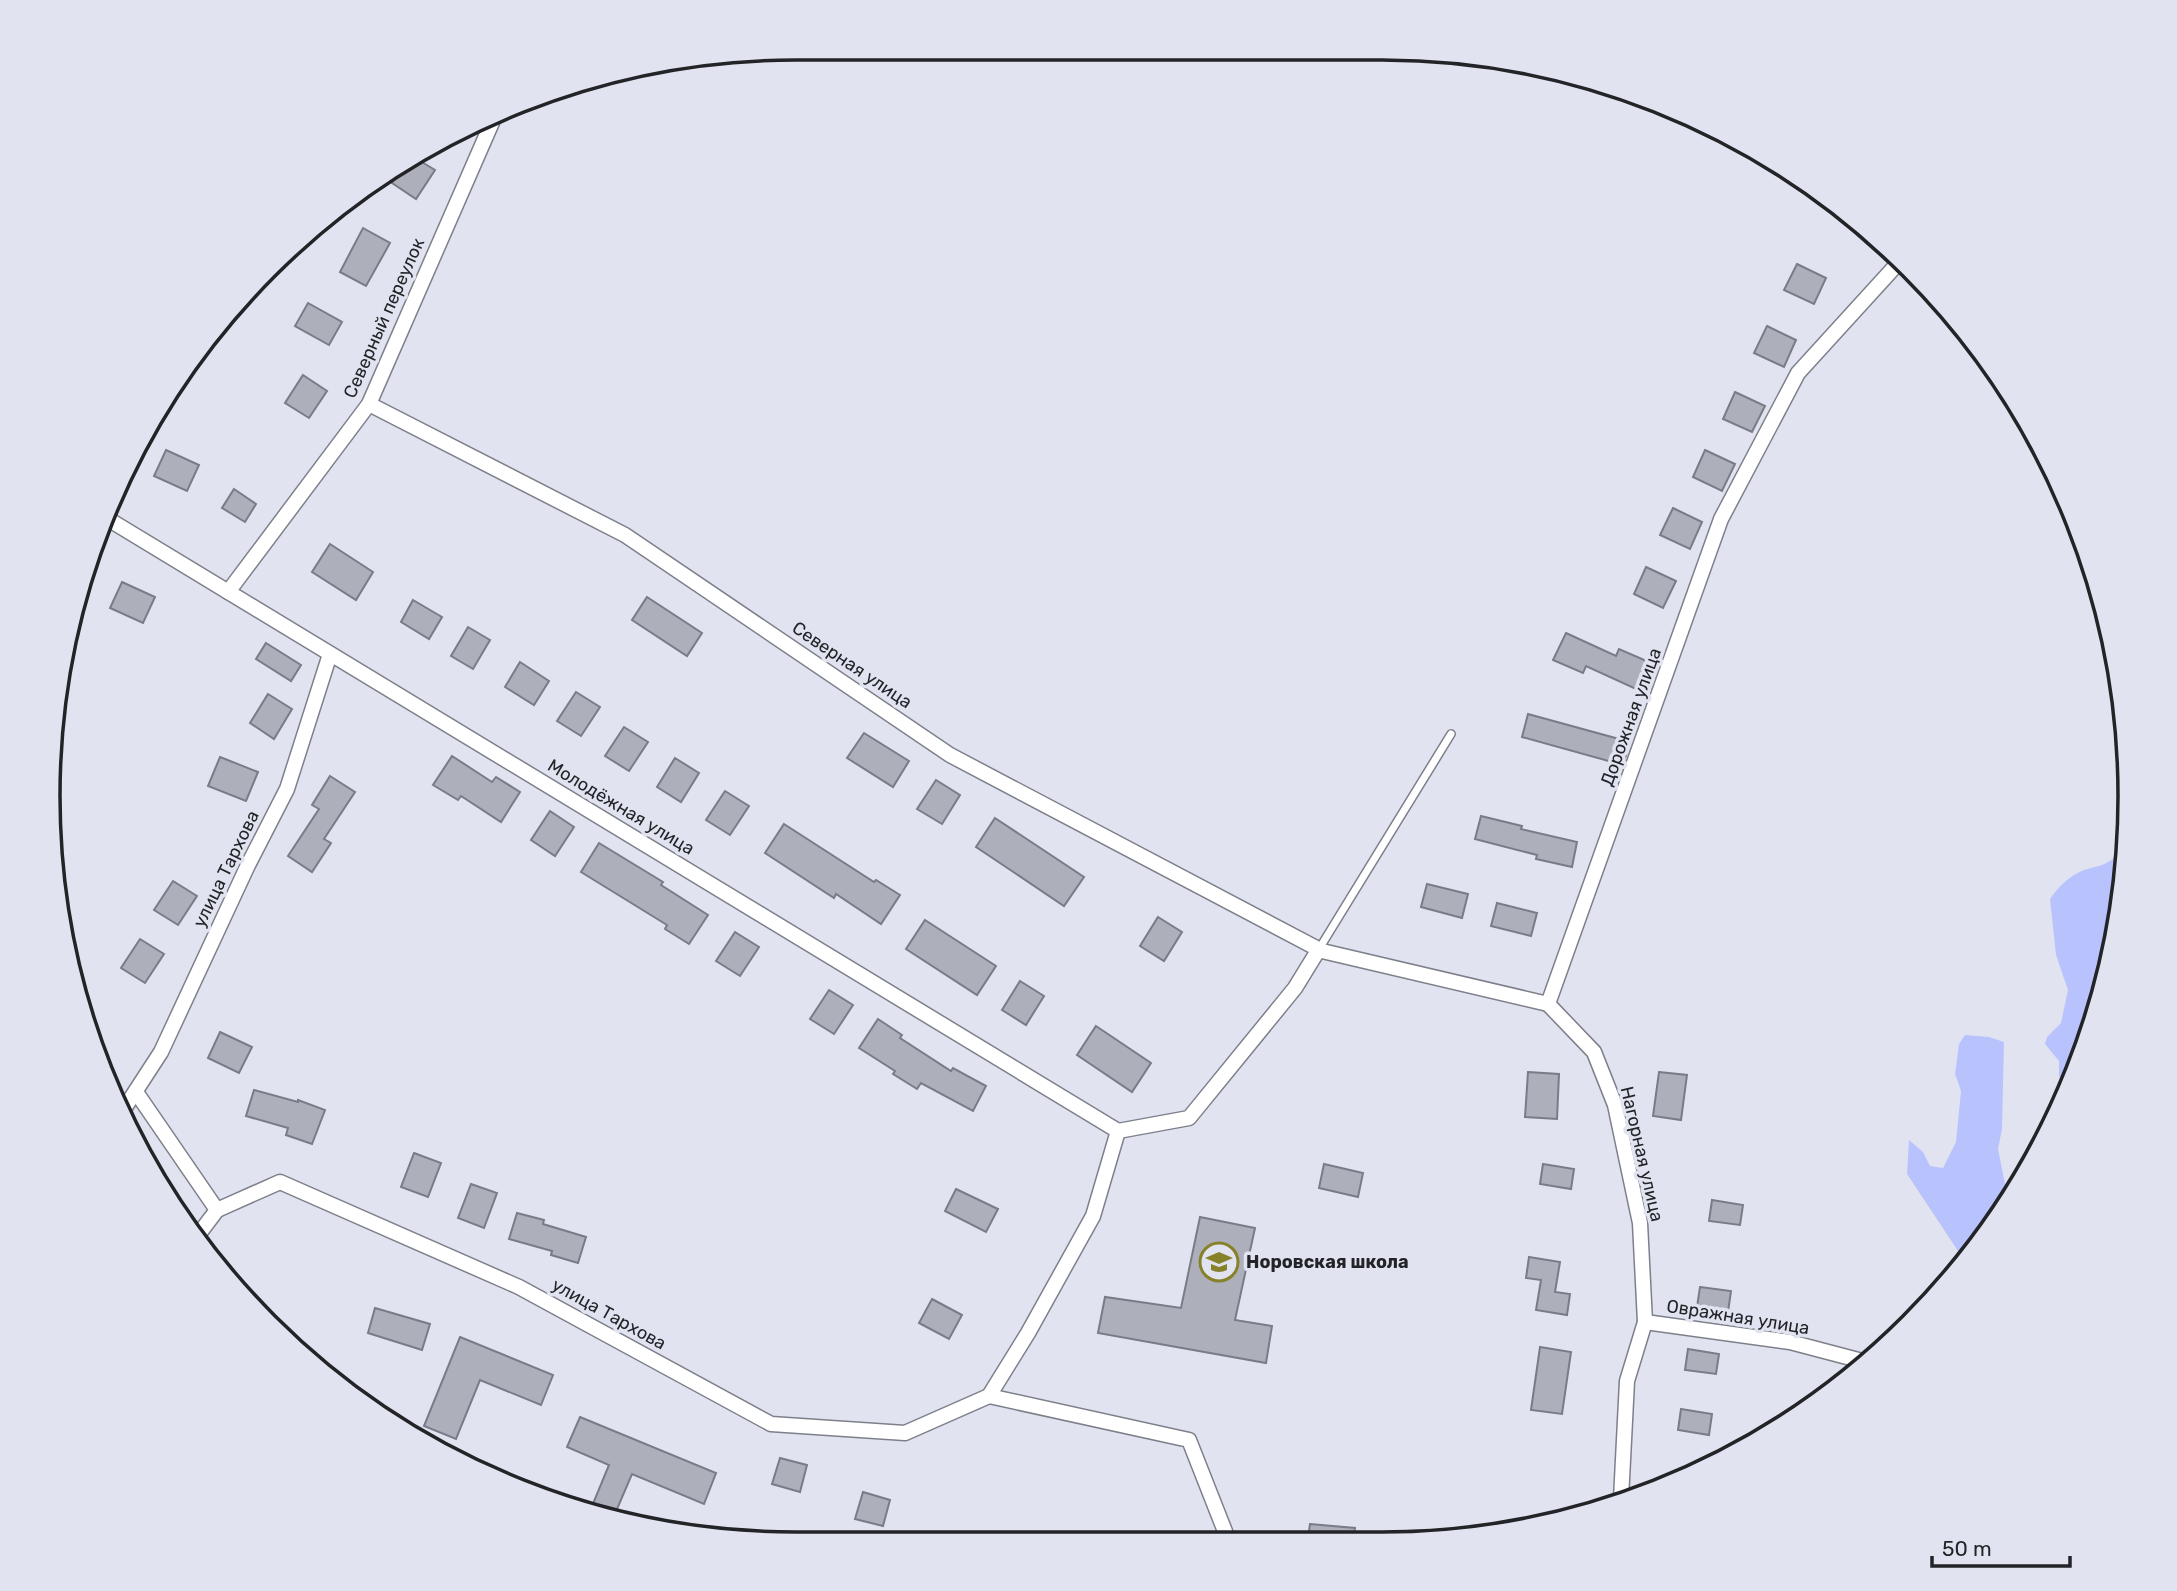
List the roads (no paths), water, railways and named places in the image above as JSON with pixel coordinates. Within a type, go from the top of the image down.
[{"type":"street","name":"Северный переулок","points":[[228,592],[369,404],[490,126]]},
{"type":"street","name":"Дорожная улица","points":[[1548,1004],[1721,519],[1798,373],[1894,268]]},
{"type":"street","name":"Северная улица","points":[[369,404],[625,535],[950,755],[1319,949]]},
{"type":"street","name":"Молодёжная улица","points":[[113,523],[1118,1131]]},
{"type":"street","name":"улица Тархова","points":[[128,1104],[161,1052],[248,865],[287,789],[330,654]]},
{"type":"street","points":[[1224,1532],[1189,1440],[989,1396],[1028,1333],[1093,1216],[1118,1131],[1189,1118],[1295,988],[1319,949],[1548,1004]]},
{"type":"street","name":"Нагорная улица","points":[[1548,1004],[1594,1052],[1615,1105],[1640,1223],[1645,1322],[1627,1381],[1621,1491]]},
{"type":"street","points":[[136,1092],[217,1210]]},
{"type":"street","name":"улица Тархова","points":[[202,1230],[217,1210],[280,1182],[519,1287],[771,1424],[905,1433],[989,1396]]},
{"type":"street","name":"Овражная улица","points":[[1645,1322],[1790,1342],[1855,1359]]},
{"type":"lane","points":[[1319,949],[1451,734]]},
{"type":"water","points":[[2115,857],[2103,939],[2078,1032],[2060,1078],[2059,1061],[2045,1044],[2047,1037],[2061,1023],[2068,990],[2056,955],[2050,899],[2074,875]]},
{"type":"water","points":[[1965,1035],[1989,1037],[2004,1042],[2002,1129],[1998,1149],[2005,1185],[1959,1252],[1907,1174],[1909,1140],[1923,1152],[1930,1166],[1943,1168],[1956,1142],[1961,1091],[1955,1074],[1959,1044]]},
{"type":"place","name":"Норовская школа","points":[[1219,1262]]}]
